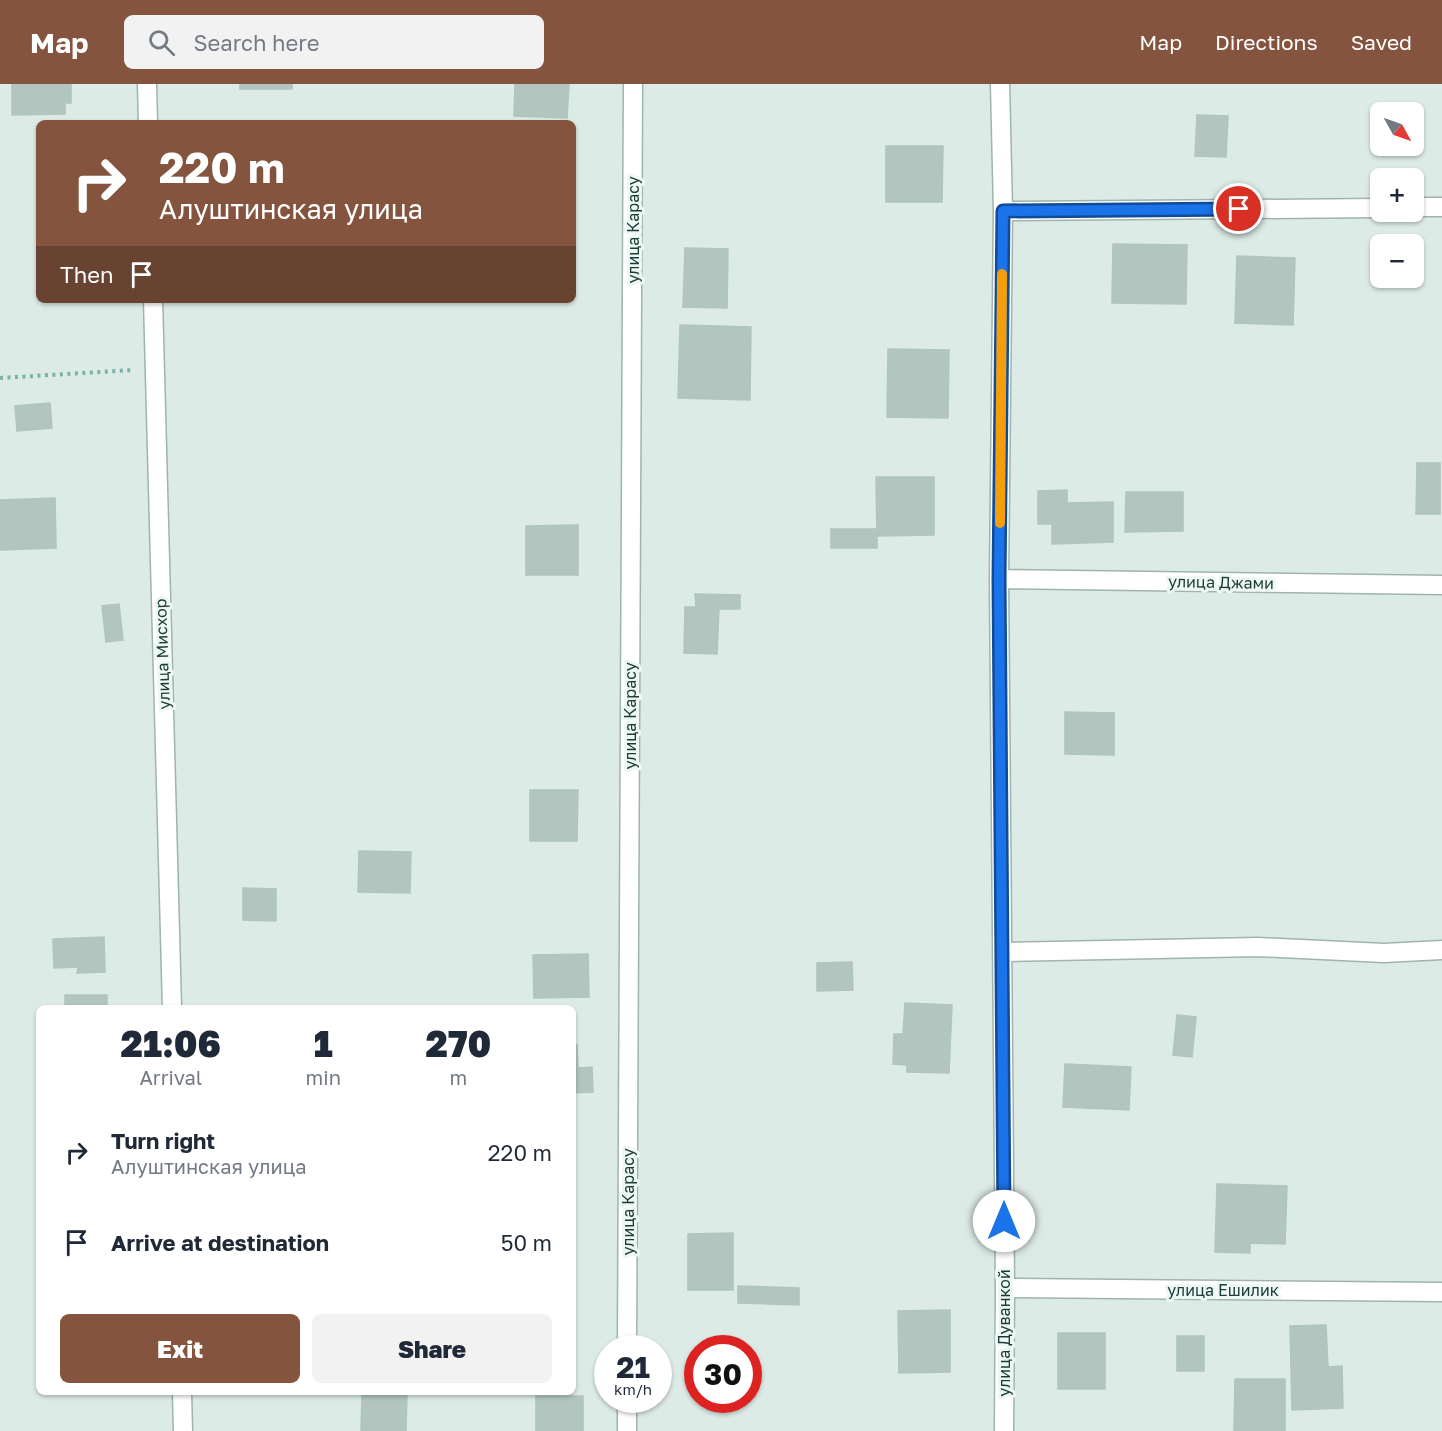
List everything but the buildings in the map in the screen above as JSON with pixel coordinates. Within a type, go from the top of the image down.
[{"type":"street","points":[[147,84],[148,120]]},
{"type":"street","name":"улица Карасу","points":[[627,1335],[633,84]]},
{"type":"street","name":"улица Дуванкой","points":[[1000,84],[1003,211],[999,579],[1005,1288],[1004,1431]]},
{"type":"street","points":[[1424,207],[1442,207]]},
{"type":"street","points":[[1003,211],[1370,208]]},
{"type":"street","name":"улица Мисхор","points":[[153,303],[172,1005]]},
{"type":"street","name":"улица Джами","points":[[999,579],[1442,585]]},
{"type":"street","points":[[1002,952],[1258,947],[1384,953],[1442,950]]},
{"type":"street","name":"улица Ешилик","points":[[1005,1288],[1442,1292]]},
{"type":"street","points":[[182,1395],[183,1431]]},
{"type":"street","points":[[627,1413],[627,1431]]},
{"type":"path","points":[[0,378],[155,369]]},
{"type":"slow traffic","points":[[1000,523],[1002,274]]},
{"type":"route","points":[[1004,1221],[999,579],[1003,211],[1239,209]]}]
